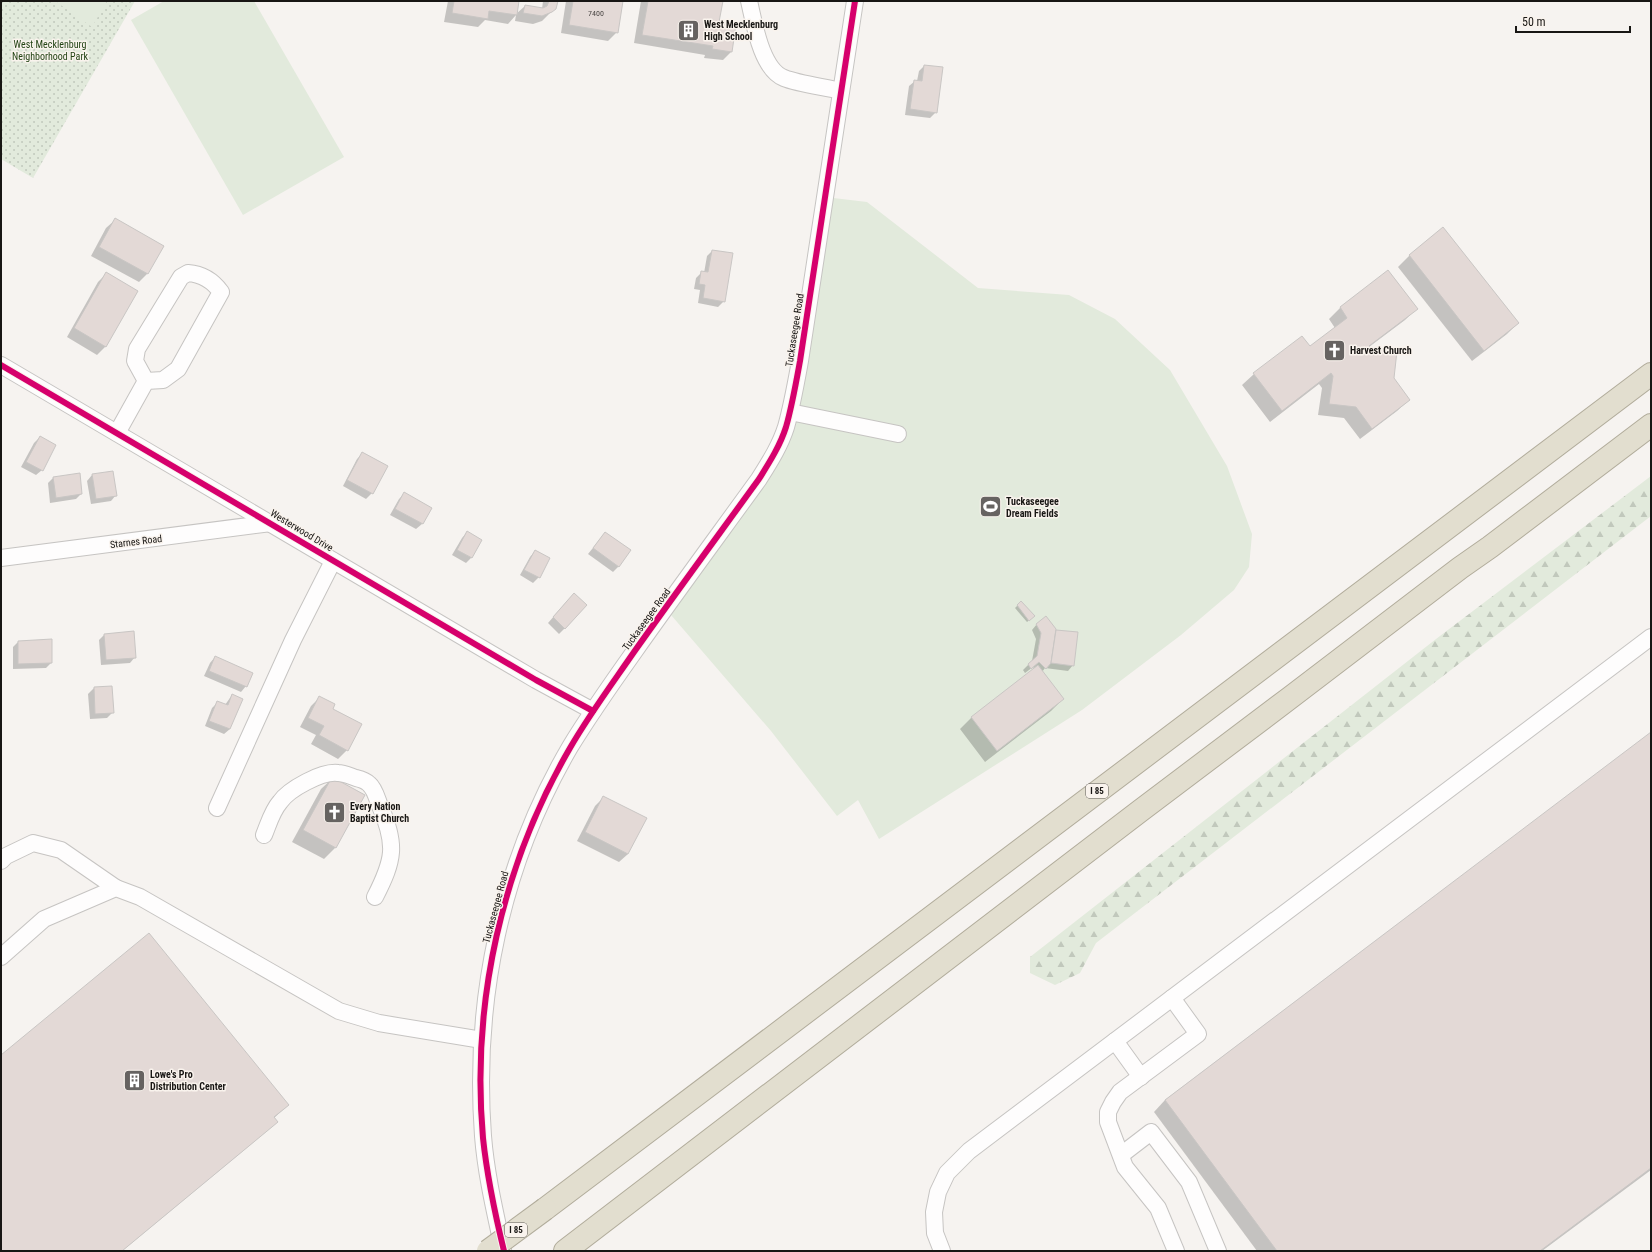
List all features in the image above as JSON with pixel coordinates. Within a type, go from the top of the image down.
[{"type":"highway","name":"I 85","points":[[488,1251],[1651,374]]},
{"type":"highway","points":[[565,1251],[1140,811],[1460,568],[1651,426]]},
{"type":"street","points":[[749,1],[760,44],[768,63],[774,71],[783,78],[841,91]]},
{"type":"street","name":"Tuckaseegee Road","points":[[504,1251],[492,1200],[484,1138],[481,1080],[482,1040],[490,963],[505,902],[530,828],[569,748],[593,711],[759,479],[775,452],[785,428],[790,412],[800,361],[855,1]]},
{"type":"street","points":[[188,273],[207,278],[216,285],[221,292],[178,369],[164,380],[146,381],[136,361],[137,349],[181,277],[188,273]]},
{"type":"street","name":"Westerwood Drive","points":[[1,365],[536,680],[593,711]]},
{"type":"street","points":[[117,433],[146,381]]},
{"type":"street","points":[[790,412],[898,434]]},
{"type":"street","name":"Starnes Road","points":[[1,558],[271,523]]},
{"type":"street","points":[[217,808],[293,640],[333,561]]},
{"type":"street","points":[[942,1251],[935,1233],[934,1212],[938,1192],[947,1173],[969,1151],[1651,637]]},
{"type":"street","points":[[264,835],[280,801],[287,794],[318,777],[337,772],[364,781],[369,784],[375,792],[383,812],[392,844],[388,869],[374,897]]},
{"type":"street","points":[[1,861],[6,856],[33,843],[61,850],[116,888],[140,897],[339,1011],[379,1023],[482,1040]]},
{"type":"street","points":[[1,957],[44,920],[116,888]]},
{"type":"street","points":[[1172,998],[1198,1034],[1120,1092],[1108,1112],[1108,1122],[1125,1167],[1158,1208],[1176,1251]]},
{"type":"street","points":[[1116,1041],[1141,1077]]},
{"type":"street","points":[[1121,1155],[1151,1132],[1189,1182],[1218,1251]]},
{"type":"green space","name":"West Mecklenburg Neighborhood Park","points":[[1,1],[135,1],[33,178],[1,159]]},
{"type":"green space","points":[[55,1],[107,1],[92,27]]},
{"type":"green space","points":[[164,1],[254,1],[344,157],[243,215],[131,20]]},
{"type":"green space","name":"Tuckaseegee Dream Fields","points":[[825,197],[867,202],[978,288],[1069,295],[1115,319],[1170,370],[1227,466],[1252,534],[1249,567],[1234,590],[1181,635],[1082,710],[879,839],[858,800],[837,816],[771,731],[665,608],[785,428]]},
{"type":"green space","points":[[1651,476],[1651,516],[1096,943],[1080,973],[1055,985],[1030,973],[1030,957],[1436,639]]},
{"type":"building","points":[[454,1],[519,1],[517,15],[489,11],[488,19],[452,13]]},
{"type":"building","points":[[549,1],[558,1],[556,9],[552,12],[542,16],[523,13],[525,5],[543,8],[547,6]]},
{"type":"building","points":[[573,1],[623,1],[618,33],[569,25]]},
{"type":"building","name":"West Mecklenburg High School","points":[[648,1],[723,1],[719,22],[736,25],[732,52],[712,49],[713,46],[642,35]]},
{"type":"building","points":[[924,65],[943,67],[937,113],[910,109],[914,80],[922,81]]},
{"type":"building","points":[[115,218],[164,246],[148,274],[99,247]]},
{"type":"building","points":[[1443,227],[1519,323],[1484,351],[1409,255]]},
{"type":"building","points":[[712,250],[733,253],[725,302],[703,298],[705,285],[699,284],[701,271],[708,272]]},
{"type":"building","name":"Harvest Church","points":[[1388,270],[1418,309],[1369,346],[1371,348],[1397,351],[1394,378],[1410,400],[1372,429],[1356,407],[1329,404],[1333,376],[1331,373],[1282,411],[1253,373],[1302,336],[1310,346],[1347,318],[1340,307]]},
{"type":"building","points":[[106,272],[138,291],[106,347],[74,328]]},
{"type":"building","points":[[40,436],[56,445],[43,471],[26,462]]},
{"type":"building","points":[[362,452],[388,466],[373,494],[347,480]]},
{"type":"building","points":[[113,471],[117,496],[96,499],[92,474]]},
{"type":"building","points":[[80,473],[82,494],[56,498],[53,477]]},
{"type":"building","points":[[404,492],[432,508],[423,524],[395,509]]},
{"type":"building","points":[[467,531],[482,540],[472,558],[457,550]]},
{"type":"building","points":[[605,532],[631,550],[619,567],[593,548]]},
{"type":"building","points":[[535,550],[550,558],[540,578],[524,570]]},
{"type":"building","points":[[574,593],[587,605],[565,629],[553,617]]},
{"type":"building","points":[[1021,601],[1035,616],[1029,621],[1017,605]]},
{"type":"building","points":[[1046,616],[1056,629],[1051,663],[1046,669],[1039,662],[1031,669],[1028,664],[1037,656],[1041,633],[1036,624]]},
{"type":"building","points":[[1056,630],[1078,632],[1074,666],[1051,663]]},
{"type":"building","points":[[134,631],[136,658],[106,660],[104,634]]},
{"type":"building","points":[[52,639],[52,663],[18,664],[18,641]]},
{"type":"building","points":[[215,656],[253,673],[247,687],[209,671]]},
{"type":"building","points":[[1038,665],[1064,699],[997,751],[971,717]]},
{"type":"building","points":[[112,686],[114,713],[95,714],[94,687]]},
{"type":"building","points":[[232,694],[243,699],[230,729],[209,721],[217,701],[228,705]]},
{"type":"building","points":[[319,696],[335,704],[333,709],[362,724],[348,751],[319,735],[324,726],[308,718]]},
{"type":"building","points":[[1651,732],[1651,1168],[1540,1251],[1277,1251],[1165,1100]]},
{"type":"building","name":"Every Nation Baptist Church","points":[[332,777],[365,795],[336,848],[303,830]]},
{"type":"building","points":[[603,796],[647,818],[628,854],[585,832]]},
{"type":"building","name":"Lowe's Pro Distribution Center","points":[[149,933],[289,1105],[274,1117],[278,1122],[122,1251],[1,1251],[1,1055]]},
{"type":"cycle path","points":[[504,1251],[494,1209],[483,1138],[481,1087],[482,1037],[487,986],[496,936],[509,887],[526,839],[546,793],[577,736],[680,587],[759,479],[784,434],[794,394],[800,361],[855,1]]},
{"type":"cycle path","points":[[1,365],[536,680],[593,711]]},
{"type":"place","name":"West Mecklenburg High School","points":[[689,30]]},
{"type":"place","name":"Harvest Church","points":[[1334,350]]},
{"type":"place","name":"Tuckaseegee Dream Fields","points":[[990,507]]},
{"type":"place","name":"Every Nation Baptist Church","points":[[334,812]]},
{"type":"place","name":"Lowe's Pro Distribution Center","points":[[135,1080]]}]
